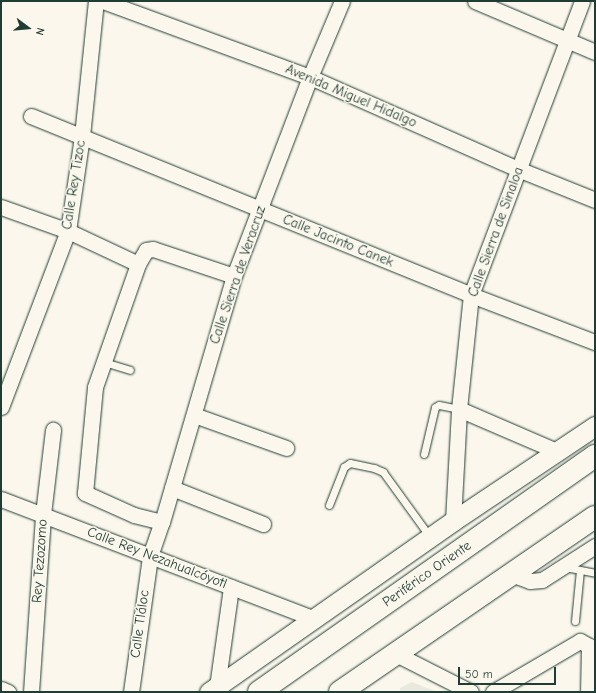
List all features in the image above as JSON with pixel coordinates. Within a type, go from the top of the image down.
[{"type":"highway","name":"Periférico Oriente","points":[[258,692],[595,456]]},
{"type":"highway","points":[[340,692],[595,517]]},
{"type":"street","name":"Calle Rey Tizoc","points":[[1,407],[68,231],[82,136],[96,1]]},
{"type":"street","name":"Avenida Miguel Hidalgo","points":[[103,1],[310,77],[518,170],[595,200]]},
{"type":"street","name":"Calle Sierra de Veracruz","points":[[150,556],[162,522],[234,276],[310,77],[342,1]]},
{"type":"street","points":[[475,1],[566,41],[595,52]]},
{"type":"street","name":"Calle Sierra de Sinaloa","points":[[454,521],[459,409],[471,295],[582,1]]},
{"type":"street","name":"Calle Jacinto Canek","points":[[31,116],[471,295],[595,342]]},
{"type":"street","points":[[1,207],[68,231],[138,264]]},
{"type":"street","points":[[162,522],[134,515],[85,493],[95,387],[138,264],[146,250],[154,249],[234,276]]},
{"type":"street","points":[[459,409],[559,452]]},
{"type":"street","points":[[194,415],[286,448]]},
{"type":"street","points":[[213,689],[430,537],[559,452],[595,426]]},
{"type":"street","name":"Rey Tezozomo","points":[[31,692],[43,514],[53,430]]},
{"type":"street","points":[[172,488],[263,524]]},
{"type":"street","name":"Calle Rey Nezahualcóyotl","points":[[1,499],[313,618]]},
{"type":"street","points":[[511,574],[536,581],[563,567],[595,546]]},
{"type":"street","name":"Calle Tláloc","points":[[131,692],[150,556]]},
{"type":"street","points":[[213,689],[231,587]]},
{"type":"street","points":[[493,692],[580,641],[589,646],[588,692]]},
{"type":"street","points":[[396,654],[471,692]]},
{"type":"street","points":[[1,689],[8,692]]},
{"type":"lane","points":[[104,362],[130,370]]},
{"type":"lane","points":[[424,454],[435,407],[439,405],[459,409]]},
{"type":"lane","points":[[329,505],[344,467],[350,463],[374,468],[383,472],[430,537]]},
{"type":"lane","points":[[563,567],[595,573]]},
{"type":"lane","points":[[576,621],[580,570]]},
{"type":"shaded area","points":[[412,682],[437,692],[400,692],[400,688]]}]
